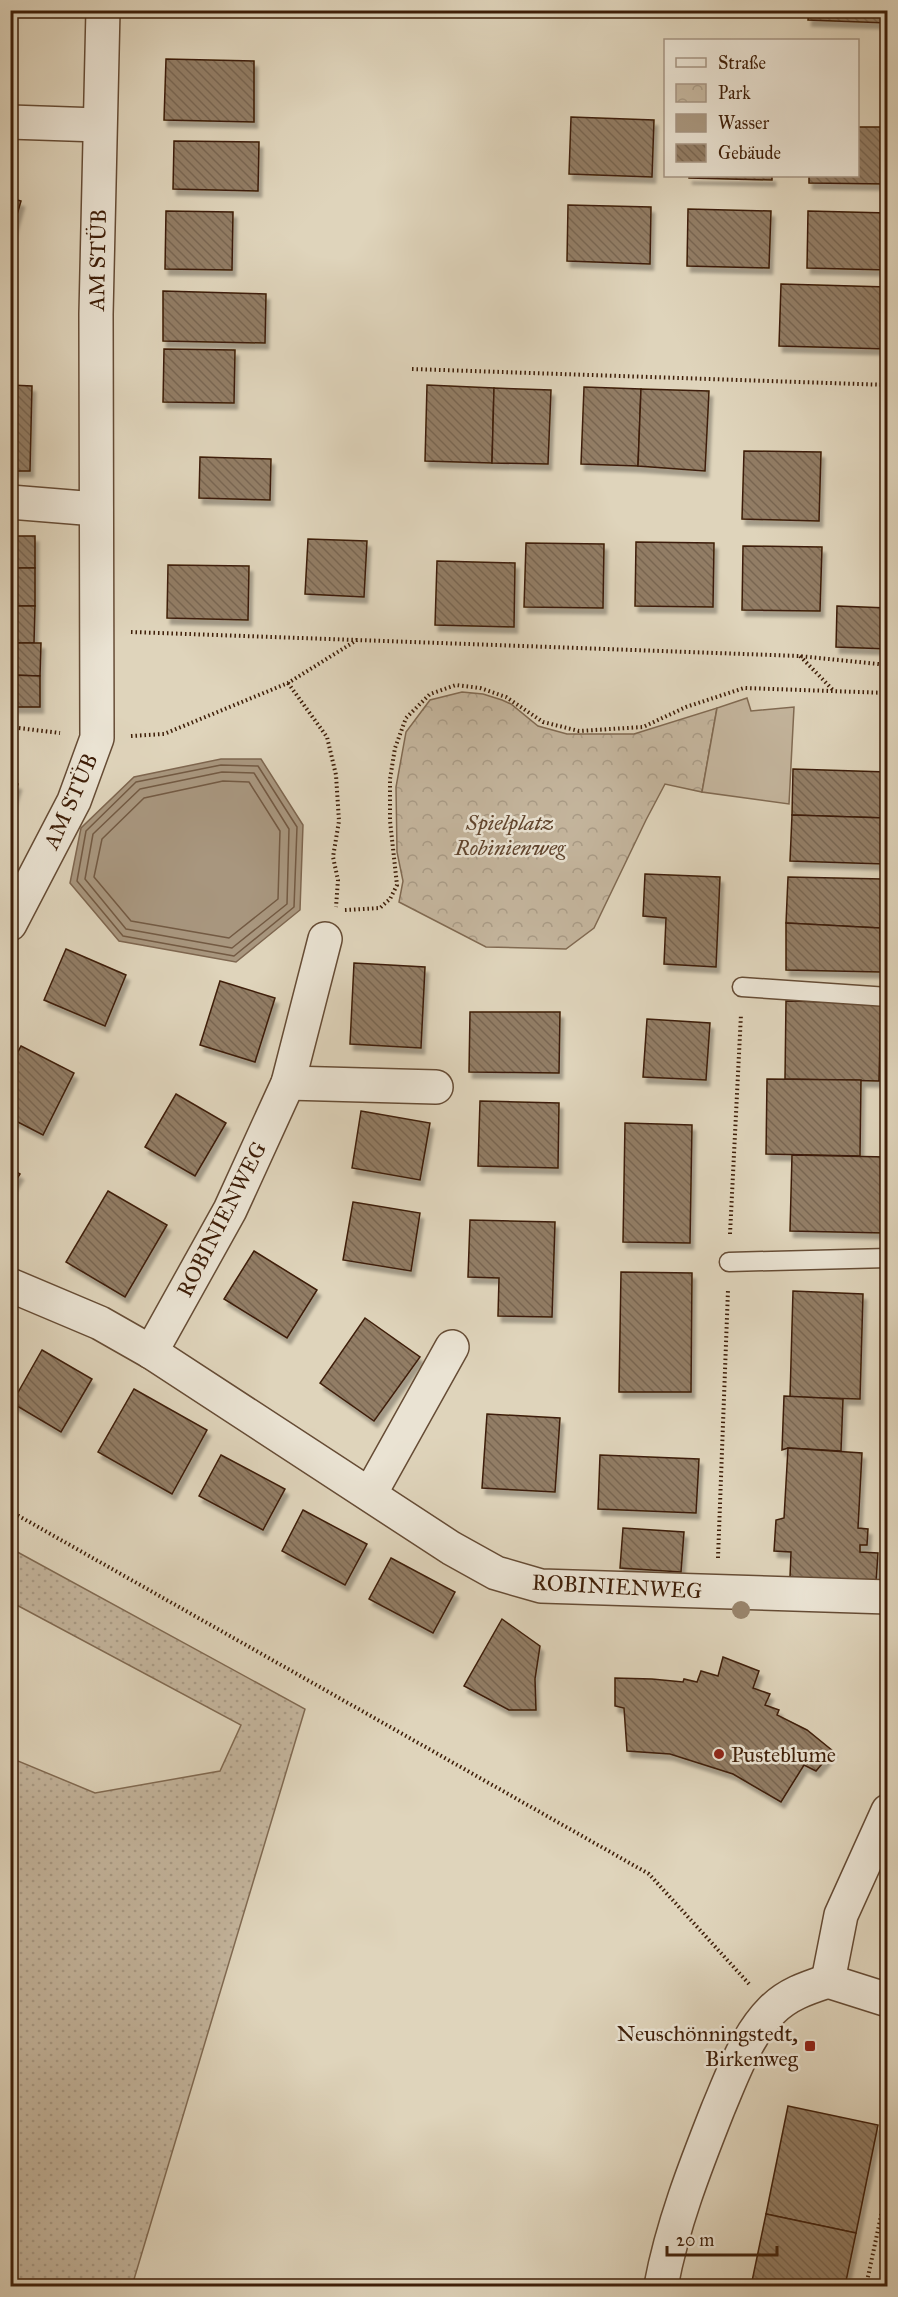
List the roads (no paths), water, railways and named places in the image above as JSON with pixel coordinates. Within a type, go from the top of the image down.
[{"type":"street","name":"AM STÜB","points":[[14,912],[74,801],[98,738],[96,509],[99,125],[103,10]]},
{"type":"street","points":[[10,122],[99,125]]},
{"type":"street","points":[[10,502],[96,509]]},
{"type":"street","name":"ROBINIENWEG","points":[[151,1352],[230,1210],[288,1083],[325,939]]},
{"type":"street","points":[[288,1083],[436,1087]]},
{"type":"street","name":"ROBINIENWEG","points":[[10,1285],[100,1323],[151,1352],[451,1548],[496,1574],[541,1586],[888,1597]]},
{"type":"street","points":[[370,1494],[452,1347]]},
{"type":"street","points":[[828,1981],[841,1915],[888,1811]]},
{"type":"street","points":[[661,2286],[668,2246],[705,2140],[741,2053],[772,2010],[797,1991],[828,1981],[888,2000]]},
{"type":"lane","points":[[742,987],[888,997]]},
{"type":"lane","points":[[729,1262],[888,1258]]},
{"type":"water","points":[[221,759],[261,759],[303,825],[300,910],[236,962],[119,941],[70,883],[81,828],[134,777]]},
{"type":"place","name":"Pusteblume","points":[[719,1754]]},
{"type":"place","name":"Neuschönningstedt, Birkenweg","points":[[810,2046]]},
{"type":"park label","name":"Spielplatz Robinienweg","points":[[510,834]]}]
